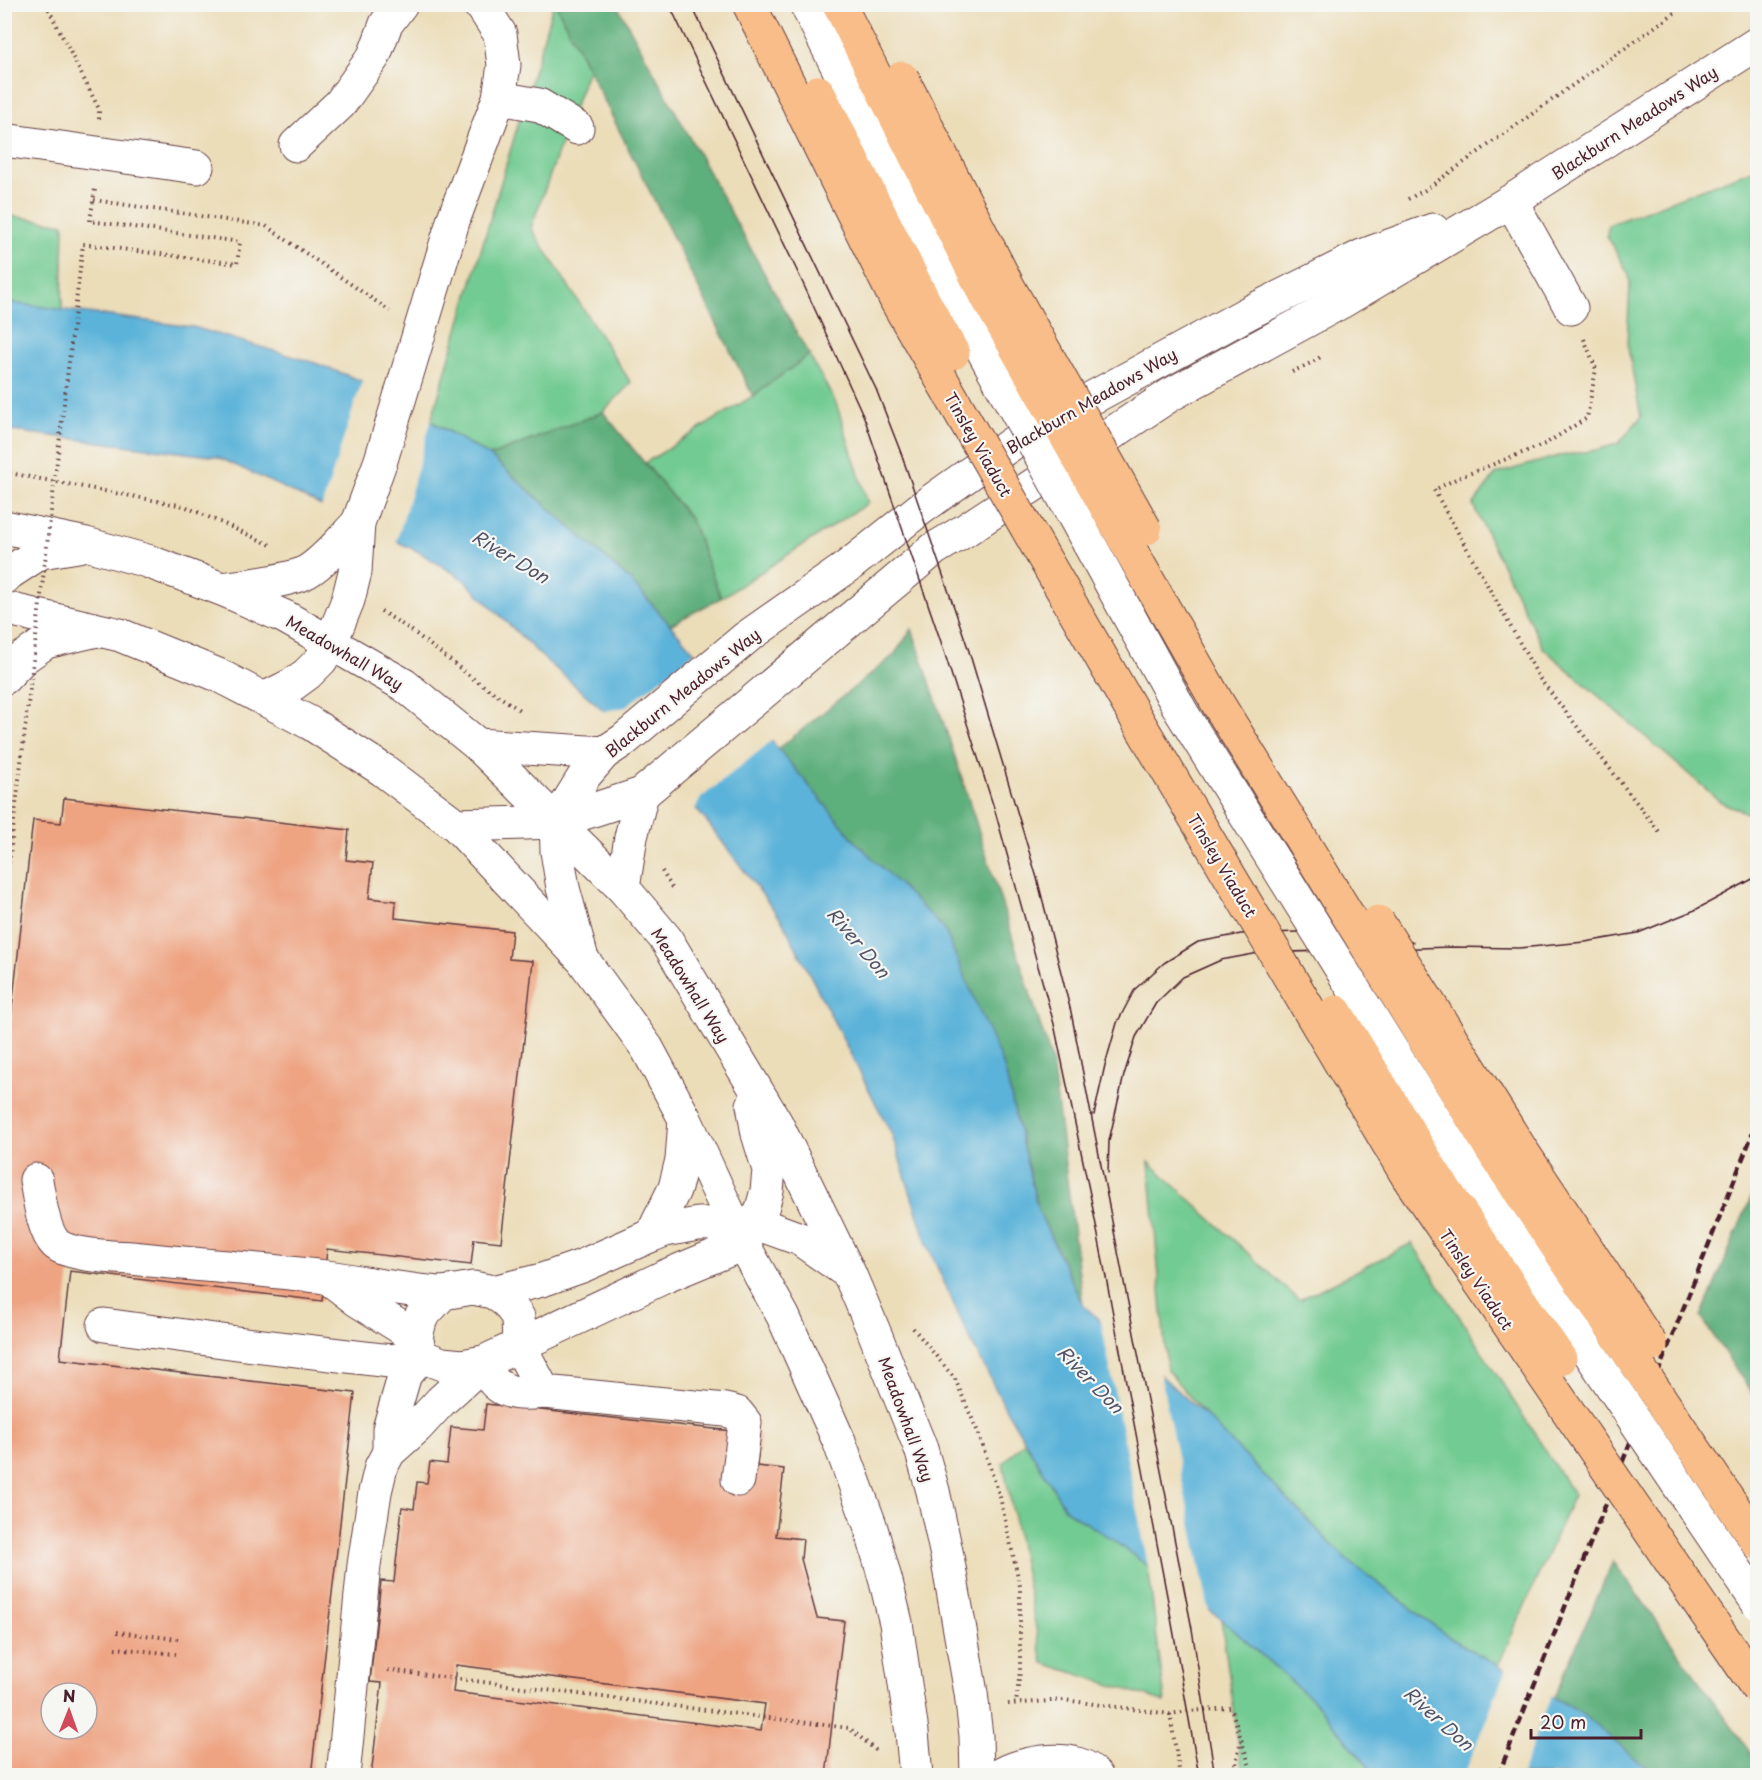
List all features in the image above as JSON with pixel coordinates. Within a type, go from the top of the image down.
[{"type":"highway","name":"Tinsley Viaduct","points":[[749,4],[897,302],[1133,713],[1408,1177],[1758,1689]]},
{"type":"highway","name":"Tinsley Viaduct","points":[[774,4],[926,305],[1157,715],[1433,1172],[1758,1652]]},
{"type":"highway","points":[[839,4],[983,290],[1217,702],[1497,1158],[1758,1542]]},
{"type":"highway","points":[[864,4],[1008,286],[1260,732],[1522,1150],[1758,1505]]},
{"type":"street","points":[[296,145],[340,104],[375,56],[386,24],[401,4]]},
{"type":"street","points":[[264,699],[292,685],[308,674],[321,660],[348,600],[355,572],[358,523],[381,460],[454,218],[499,98],[504,65],[500,34],[479,4]]},
{"type":"street","points":[[806,4],[951,292],[1182,713],[1464,1168],[1758,1603]]},
{"type":"street","name":"Blackburn Meadows Way","points":[[556,822],[652,785],[934,549],[1170,394],[1341,302],[1511,201],[1758,43]]},
{"type":"street","points":[[499,98],[539,105],[577,128]]},
{"type":"street","points":[[4,140],[197,166]]},
{"type":"street","points":[[1511,201],[1571,308]]},
{"type":"street","name":"Blackburn Meadows Way","points":[[556,822],[585,775],[614,746],[747,637],[847,567],[920,509],[1024,435],[1248,313],[1362,256],[1511,201]]},
{"type":"street","points":[[222,589],[303,573],[327,555],[358,523]]},
{"type":"street","name":"Meadowhall Way","points":[[4,527],[86,544],[147,561],[222,589],[285,617],[404,685],[478,745],[623,888],[666,939],[776,1124],[849,1273],[910,1420],[933,1491],[947,1556],[974,1709],[977,1776]]},
{"type":"street","points":[[4,578],[41,552],[86,544]]},
{"type":"street","points":[[4,608],[120,635],[218,675],[310,723],[383,770],[456,825],[583,960],[647,1048],[685,1119],[744,1230],[839,1441],[870,1525],[896,1623],[915,1763]]},
{"type":"street","points":[[4,678],[23,658],[46,642],[100,630]]},
{"type":"street","points":[[478,745],[614,746]]},
{"type":"street","points":[[623,888],[631,837],[652,785]]},
{"type":"street","points":[[456,825],[556,822],[557,851],[563,888],[583,960]]},
{"type":"street","points":[[327,1277],[442,1364],[462,1366],[484,1362],[666,1276],[744,1230],[761,1212],[767,1191],[769,1170],[758,1134],[748,1080]]},
{"type":"street","points":[[652,1235],[675,1188],[682,1160],[685,1119]]},
{"type":"street","points":[[36,1180],[50,1236],[62,1248],[101,1255],[327,1277],[422,1292],[443,1293],[473,1288],[493,1292],[507,1302],[518,1317],[519,1345],[544,1392]]},
{"type":"street","points":[[493,1292],[542,1280],[582,1266],[665,1230],[698,1224],[800,1239],[849,1273]]},
{"type":"street","points":[[389,1452],[389,1429],[405,1374],[418,1346],[421,1317],[443,1293]]},
{"type":"street","points":[[104,1325],[390,1361],[418,1346]]},
{"type":"street","points":[[484,1362],[492,1380],[506,1391],[525,1394],[544,1392],[737,1413],[745,1423],[738,1480]]},
{"type":"street","points":[[343,1776],[363,1565],[381,1467],[389,1452],[484,1362]]},
{"type":"street","points":[[999,1776],[1036,1762],[1056,1761],[1075,1763],[1093,1772],[1096,1776]]},
{"type":"path","points":[[4,905],[83,244],[237,264],[240,242],[90,221],[101,153],[99,109],[46,4]]},
{"type":"path","points":[[1404,201],[1425,190],[1687,4]]},
{"type":"path","points":[[94,200],[266,226],[417,341]]},
{"type":"path","points":[[1571,308],[1596,369],[1587,418],[1545,444],[1458,478],[1434,490],[1540,679],[1661,834]]},
{"type":"path","points":[[4,472],[184,506],[278,548]]},
{"type":"path","points":[[372,606],[411,630],[475,680],[527,715]]},
{"type":"path","points":[[117,1632],[178,1639]]},
{"type":"path","points":[[115,1648],[176,1654]]},
{"type":"path","points":[[382,1670],[849,1728],[882,1755],[915,1763]]},
{"type":"path","points":[[974,1709],[1064,1700],[1170,1714],[1231,1708],[1253,1776]]},
{"type":"path","points":[[1170,1714],[1180,1776]]},
{"type":"path","points":[[1238,1776],[1236,1762],[1242,1740]]},
{"type":"green space","points":[[553,5],[556,5],[588,69],[531,228],[631,383],[603,412],[490,456],[431,421]]},
{"type":"green space","points":[[556,5],[617,5],[809,355],[753,396]]},
{"type":"green space","points":[[1757,168],[1757,817],[1721,802],[1543,648],[1473,505],[1496,474],[1559,456],[1597,450],[1619,443],[1641,417],[1627,343],[1629,275],[1607,236],[1608,225]]},
{"type":"green space","points":[[5,215],[64,224],[62,310],[5,302]]},
{"type":"green space","points":[[809,355],[836,403],[868,503],[721,598],[691,520],[645,463],[753,396]]},
{"type":"green space","points":[[603,412],[691,520],[721,598],[670,625],[631,581],[490,456]]},
{"type":"green space","points":[[912,629],[1052,1062],[1083,1305],[1038,1210],[1004,1067],[856,842],[778,749],[894,655]]},
{"type":"green space","points":[[1149,1162],[1299,1300],[1412,1243],[1574,1495],[1498,1666],[1452,1639],[1347,1560],[1207,1417],[1167,1370]]},
{"type":"green space","points":[[1757,1183],[1757,1401],[1701,1317]]},
{"type":"green space","points":[[1025,1441],[1066,1510],[1148,1566],[1165,1702],[1043,1663],[1003,1463]]},
{"type":"green space","points":[[1613,1561],[1757,1762],[1757,1775],[1655,1775],[1584,1715],[1554,1698]]},
{"type":"green space","points":[[1221,1619],[1316,1703],[1375,1775],[1243,1775]]},
{"type":"water","name":"River Don","points":[[5,302],[193,327],[315,363],[362,381],[490,456],[631,581],[746,710],[856,842],[944,929],[1004,1067],[1038,1210],[1083,1305],[1207,1417],[1347,1560],[1452,1639],[1584,1715],[1655,1775],[1375,1775],[1316,1703],[1221,1619],[1110,1538],[1066,1510],[1007,1411],[964,1327],[927,1244],[892,1135],[783,922],[708,823],[640,742],[540,655],[463,579],[419,552],[218,457],[5,430]]},
{"type":"pier","points":[[363,378],[432,418],[396,544],[321,509]]},
{"type":"pier","points":[[697,651],[774,739],[701,798],[694,811],[638,744],[601,712],[625,707]]},
{"type":"pier","points":[[1100,1316],[1159,1369],[1210,1615],[1149,1571]]},
{"type":"pier","points":[[1507,1667],[1552,1694],[1521,1775],[1464,1775]]},
{"type":"building","points":[[64,798],[349,830],[346,860],[373,863],[369,898],[396,901],[395,918],[512,931],[509,959],[533,961],[501,1242],[474,1239],[471,1265],[327,1249],[322,1301],[70,1271],[60,1359],[355,1393],[311,1776],[4,1776],[4,1079],[33,820],[61,823]]},
{"type":"building","points":[[486,1404],[760,1434],[757,1466],[784,1469],[776,1536],[803,1539],[801,1559],[817,1618],[844,1621],[826,1776],[371,1776],[382,1683],[370,1682],[381,1581],[394,1582],[402,1507],[414,1509],[417,1482],[427,1483],[430,1462],[447,1464],[451,1427],[483,1430]],"holes":[[[456,1665],[765,1704],[761,1731],[453,1692]]]},
{"type":"tram line","points":[[669,4],[801,279],[864,417],[941,642],[995,811],[1054,1024],[1091,1199],[1199,1776]]},
{"type":"tram line","points":[[691,4],[876,389],[901,453],[968,648],[1037,878],[1071,1012],[1192,1629],[1215,1776]]},
{"type":"tram line","points":[[1108,1173],[1109,1141],[1124,1075],[1136,1037],[1156,1003],[1183,977],[1221,960],[1259,953],[1451,947],[1519,948],[1585,942],[1638,933],[1695,910],[1758,876]]},
{"type":"tram line","points":[[1094,1115],[1117,1023],[1135,989],[1164,963],[1198,942],[1241,934],[1327,931],[1413,942]]},
{"type":"railway","points":[[1498,1776],[1758,1120]]}]
